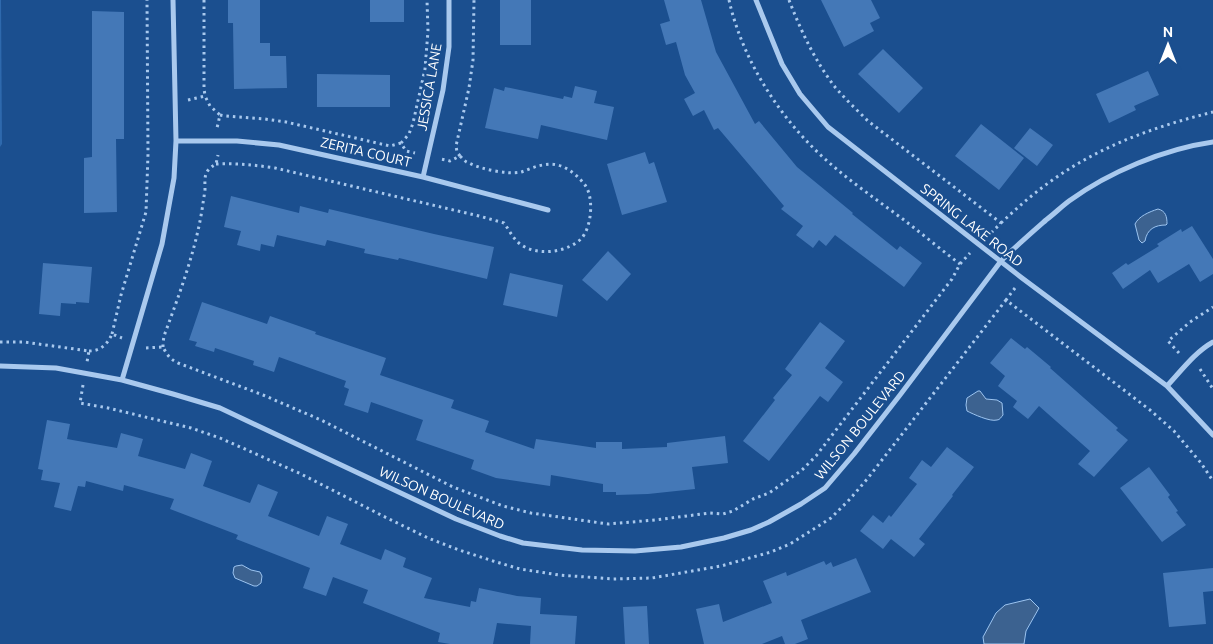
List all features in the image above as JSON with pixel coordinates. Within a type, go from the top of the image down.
[{"type":"street","points":[[122,380],[162,244],[174,178],[176,141],[173,0]]},
{"type":"street","name":"JESSICA LANE","points":[[423,177],[443,90],[449,47],[450,0]]},
{"type":"street","name":"SPRING LAKE ROAD","points":[[756,0],[782,64],[800,94],[828,127],[1001,262],[1167,386],[1213,435]]},
{"type":"street","name":"ZERITA COURT","points":[[176,141],[280,144],[423,177],[548,210]]},
{"type":"street","name":"WILSON BOULEVARD","points":[[0,366],[56,368],[122,380],[220,408],[456,519],[500,536],[523,542],[582,550],[635,551],[681,547],[724,538],[760,526],[802,504],[825,488],[900,395],[1001,262],[1017,245],[1069,201],[1132,165],[1201,143],[1213,142]]},
{"type":"street","points":[[1167,386],[1206,345],[1213,342]]},
{"type":"path","points":[[0,342],[24,342],[95,351],[106,344],[112,334],[121,295],[146,212],[148,0]]},
{"type":"path","points":[[204,0],[204,88],[205,96],[210,106],[220,115],[217,127],[218,154],[216,164],[211,167],[204,179],[202,210],[197,233],[164,336],[163,348],[167,355],[178,363],[264,395],[312,416],[453,487],[503,506],[531,514],[608,524],[710,513],[723,514],[769,493],[802,470],[827,441],[946,287],[960,264],[1000,223],[1022,204],[1084,160],[1116,144],[1148,130],[1213,112]]},
{"type":"path","points":[[401,143],[409,134],[413,123],[425,69],[428,31],[427,0]]},
{"type":"path","points":[[460,156],[456,146],[469,88],[473,60],[474,0]]},
{"type":"path","points":[[789,0],[796,20],[809,46],[835,86],[849,103],[868,121],[1000,223]]},
{"type":"path","points":[[175,102],[205,96]]},
{"type":"path","points":[[89,351],[80,403],[183,426],[220,438],[301,474],[428,538],[493,561],[559,575],[612,579],[652,578],[721,566],[771,552],[790,544],[831,518],[850,500],[868,478],[1022,278]]},
{"type":"path","points":[[1006,300],[1150,410],[1174,431],[1201,462],[1213,481]]},
{"type":"path","points":[[1213,307],[1190,322],[1168,341],[1178,352],[1201,370],[1213,389]]},
{"type":"path","points":[[112,334],[147,349],[163,348]]},
{"type":"path","points":[[1209,382],[1213,378]]},
{"type":"shaded area","points":[[0,0],[2,144],[0,147]]},
{"type":"shaded area","points":[[1158,209],[1166,215],[1167,224],[1152,228],[1142,243],[1139,240],[1135,224],[1148,213]]},
{"type":"shaded area","points":[[978,391],[986,399],[997,400],[1002,403],[1003,415],[1000,419],[990,420],[967,411],[967,398]]},
{"type":"shaded area","points":[[242,565],[260,572],[262,576],[261,583],[254,586],[235,578],[233,573],[234,567]]},
{"type":"shaded area","points":[[1030,599],[1039,608],[1026,631],[1024,644],[984,644],[983,637],[996,613],[1005,605]]},
{"type":"building","points":[[228,0],[260,0],[260,43],[270,43],[270,56],[286,56],[287,88],[234,89],[233,23],[228,23]]},
{"type":"building","points":[[370,0],[404,0],[404,22],[370,22]]},
{"type":"building","points":[[500,0],[531,0],[531,45],[500,45]]},
{"type":"building","points":[[664,0],[701,0],[716,52],[755,124],[759,121],[797,167],[852,214],[897,250],[900,246],[922,263],[904,287],[835,235],[826,246],[819,240],[813,248],[796,235],[803,226],[781,209],[784,206],[718,128],[714,130],[704,110],[693,116],[684,99],[695,93],[685,75],[676,42],[666,45],[660,24],[670,21]]},
{"type":"building","points":[[821,0],[871,0],[880,18],[870,23],[874,31],[844,47]]},
{"type":"building","points":[[92,11],[124,12],[124,139],[116,139],[117,212],[84,213],[84,158],[92,157]]},
{"type":"building","points":[[883,49],[923,88],[899,113],[858,74]]},
{"type":"building","points":[[1148,71],[1159,95],[1134,106],[1136,110],[1109,123],[1096,94]]},
{"type":"building","points":[[317,74],[390,75],[390,107],[317,107]]},
{"type":"building","points":[[575,86],[597,91],[594,103],[614,107],[607,140],[541,125],[538,139],[485,128],[494,88],[504,91],[505,87],[563,99],[564,96],[572,98]]},
{"type":"building","points":[[981,124],[1024,158],[999,190],[955,156]]},
{"type":"building","points":[[1030,128],[1053,145],[1037,166],[1014,148]]},
{"type":"building","points":[[645,152],[649,164],[654,162],[667,202],[622,215],[607,164]]},
{"type":"building","points":[[231,196],[299,213],[300,206],[328,213],[329,209],[494,247],[487,279],[399,258],[398,260],[364,253],[365,249],[327,240],[325,246],[277,235],[274,247],[261,244],[260,251],[237,245],[241,231],[224,227]]},
{"type":"building","points":[[1192,226],[1213,259],[1213,274],[1200,282],[1189,264],[1158,283],[1150,270],[1123,289],[1112,273],[1126,263],[1128,265],[1159,246],[1157,244],[1181,229],[1182,232]]},
{"type":"building","points":[[608,251],[631,274],[607,301],[582,280]]},
{"type":"building","points":[[43,263],[92,267],[89,303],[61,303],[60,316],[39,314]]},
{"type":"building","points":[[510,273],[563,285],[557,317],[503,305]]},
{"type":"building","points":[[202,302],[267,324],[270,316],[316,332],[315,334],[386,358],[380,375],[454,400],[451,408],[489,421],[485,432],[534,449],[536,439],[596,448],[596,442],[622,442],[622,449],[667,447],[667,443],[725,436],[728,463],[692,467],[695,489],[648,494],[616,495],[616,492],[603,492],[603,484],[551,475],[550,486],[496,478],[471,469],[474,460],[416,440],[423,420],[371,402],[368,413],[344,405],[349,389],[344,387],[346,381],[279,357],[274,372],[253,365],[254,361],[215,348],[214,352],[195,346],[197,342],[189,340]]},
{"type":"building","points":[[820,322],[845,341],[825,368],[843,382],[828,402],[820,396],[769,461],[743,441],[775,400],[773,398],[792,375],[785,369]]},
{"type":"building","points":[[1011,338],[1025,349],[1027,347],[1051,367],[1118,428],[1116,430],[1128,440],[1094,477],[1078,464],[1090,451],[1039,406],[1028,419],[1013,407],[1017,401],[998,386],[1005,376],[990,363]]},
{"type":"building","points":[[47,420],[70,424],[67,439],[117,448],[121,433],[143,439],[138,456],[185,469],[191,453],[212,461],[203,486],[250,503],[258,484],[278,492],[268,516],[319,536],[327,516],[348,524],[340,544],[381,560],[385,549],[406,558],[403,567],[432,578],[424,598],[470,607],[471,601],[476,602],[479,588],[517,596],[541,598],[540,614],[577,616],[575,644],[530,644],[531,626],[497,623],[493,644],[450,644],[438,642],[440,633],[363,603],[368,590],[333,577],[326,596],[303,588],[310,568],[236,539],[238,535],[170,509],[174,499],[124,485],[123,491],[86,481],[85,487],[78,486],[71,511],[54,507],[60,483],[41,480],[43,470],[38,469]]},
{"type":"building","points":[[947,447],[974,467],[919,539],[925,544],[914,557],[891,539],[883,549],[860,531],[873,515],[883,523],[889,515],[891,517],[917,484],[909,478],[922,460],[931,467]]},
{"type":"building","points":[[1149,467],[1170,495],[1168,497],[1178,511],[1176,512],[1186,525],[1162,542],[1120,488]]},
{"type":"building","points":[[856,558],[871,592],[801,620],[808,639],[795,644],[785,644],[782,636],[762,644],[704,644],[696,609],[719,604],[723,622],[772,603],[763,581],[786,572],[787,576],[824,561],[826,565],[831,562],[833,567]]},
{"type":"building","points":[[1213,568],[1213,591],[1203,592],[1206,624],[1169,627],[1163,573]]},
{"type":"building","points":[[647,606],[649,644],[625,644],[623,607]]}]
